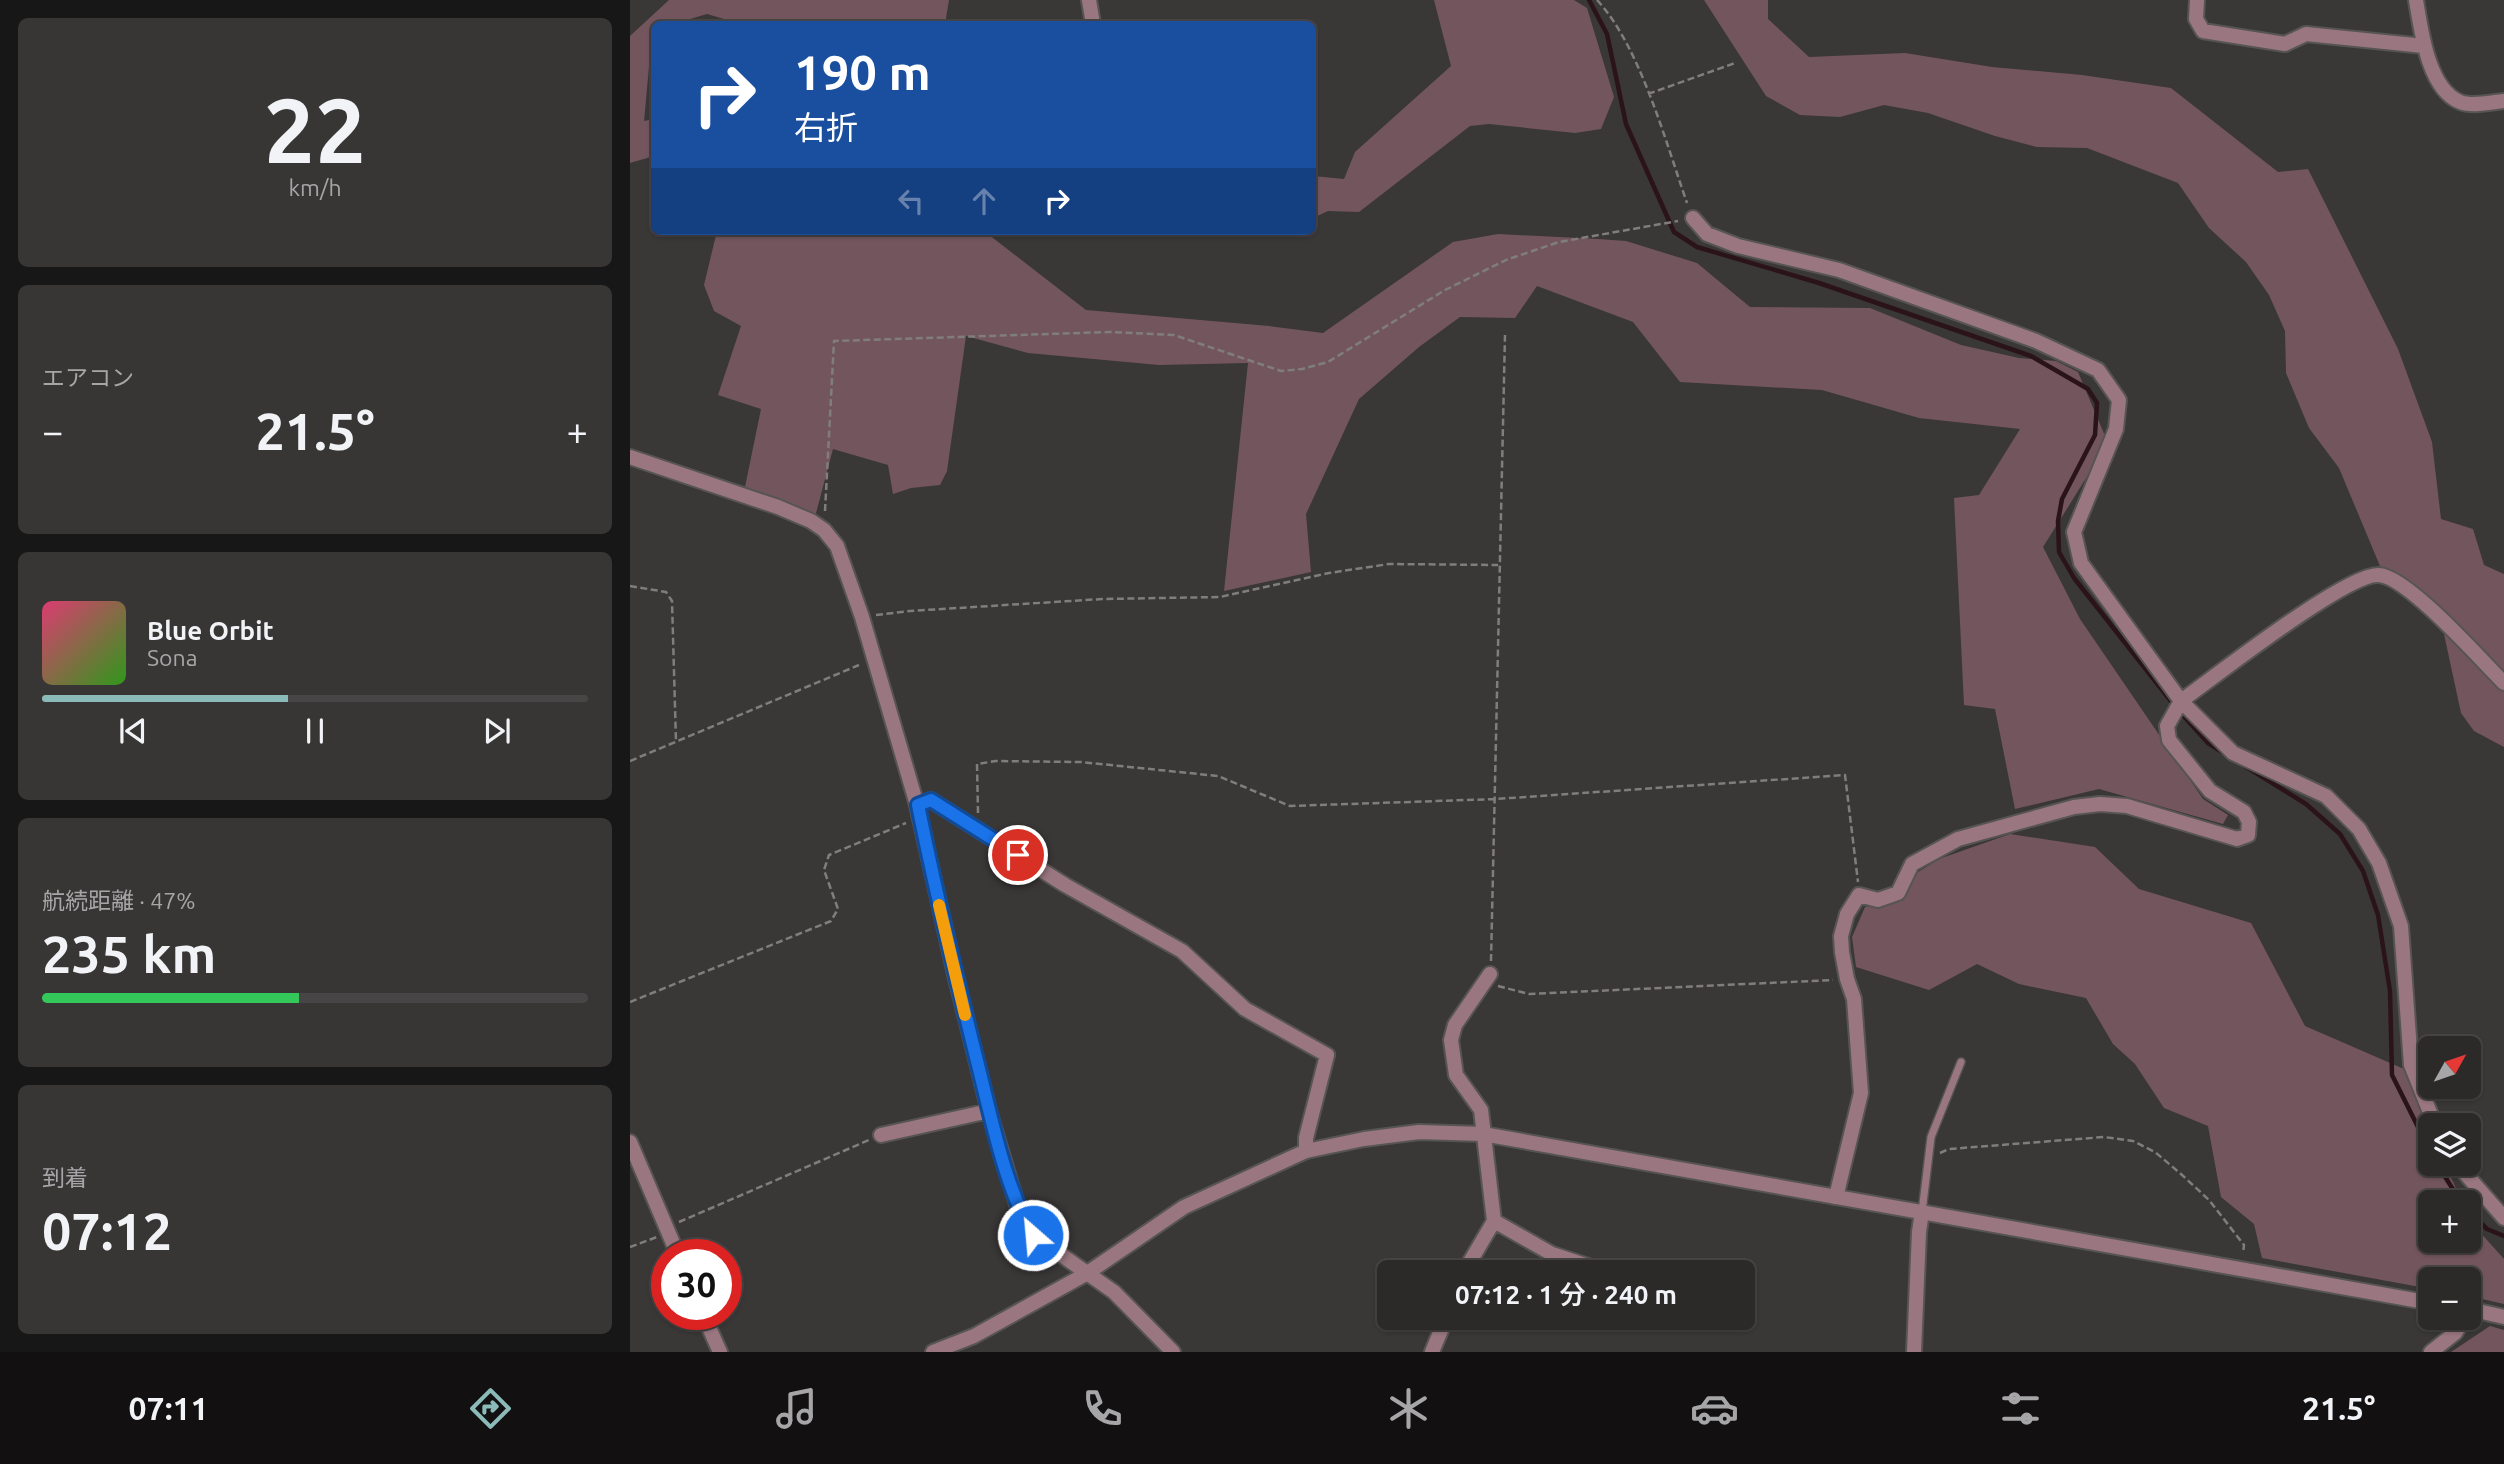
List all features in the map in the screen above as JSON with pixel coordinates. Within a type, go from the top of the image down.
[{"type":"street","points":[[1089,0],[1092,21]]},
{"type":"street","points":[[2197,0],[2196,19],[2203,31],[2285,44],[2306,34],[2424,46]]},
{"type":"street","points":[[2416,0],[2424,46],[2435,75],[2446,93],[2462,103],[2504,100]]},
{"type":"street","points":[[1693,218],[1707,234],[1738,246],[1839,270],[2036,341],[2098,370],[2119,400],[2116,429],[2074,532],[2081,562],[2181,701],[2233,753],[2326,796],[2359,829],[2379,863],[2401,926],[2412,1065],[2430,1113]]},
{"type":"street","points":[[630,457],[778,507],[811,521],[824,530],[837,546],[862,617],[919,811],[989,1111],[1019,1211],[1033,1235],[1114,1292],[1172,1352]]},
{"type":"street","points":[[1836,1196],[1861,1093],[1854,999],[1847,979],[1841,936],[1847,914],[1859,895],[1878,900],[1898,893],[1912,864],[1958,839],[2074,807],[2100,804],[2127,806],[2237,839],[2248,835],[2249,822],[2244,812],[2210,791],[2169,740],[2167,726],[2181,701],[2332,593],[2361,578],[2380,575],[2402,585],[2504,683]]},
{"type":"street","points":[[919,811],[931,800],[1065,884],[1182,951],[1245,1009],[1327,1055],[1306,1138],[1306,1151]]},
{"type":"street","points":[[1471,1260],[1494,1221],[1480,1110],[1456,1075],[1451,1040],[1455,1025],[1488,979]]},
{"type":"street","points":[[881,1135],[989,1111]]},
{"type":"street","points":[[933,1352],[974,1336],[1086,1274],[1184,1207],[1306,1151],[1364,1139],[1419,1132],[1483,1134],[2418,1301]]},
{"type":"street","points":[[630,1142],[671,1239]]},
{"type":"street","points":[[2467,1176],[2504,1218]]},
{"type":"street","points":[[1914,1352],[1922,1212]]},
{"type":"street","points":[[1494,1221],[1552,1255],[1568,1260]]},
{"type":"street","points":[[2481,1312],[2504,1317]]},
{"type":"street","points":[[710,1330],[720,1352]]},
{"type":"street","points":[[1432,1352],[1441,1330]]},
{"type":"street","points":[[2431,1352],[2457,1330]]},
{"type":"lane","points":[[1922,1212],[1931,1137],[1961,1062]]},
{"type":"path","points":[[824,530],[834,341],[1109,332],[1174,335],[1281,371],[1302,369],[1328,362],[1445,290],[1506,260],[1559,242],[1693,218],[1628,43],[1597,0]]},
{"type":"path","points":[[1648,94],[1735,63]]},
{"type":"path","points":[[1505,335],[1498,565],[1496,799],[1488,979],[1530,994],[1847,979]]},
{"type":"path","points":[[862,617],[911,611],[1102,599],[1220,597],[1329,573],[1389,564],[1498,565]]},
{"type":"path","points":[[630,586],[666,592],[672,601],[676,742]]},
{"type":"path","points":[[630,761],[874,658]]},
{"type":"path","points":[[972,826],[978,813],[977,764],[996,761],[1081,762],[1218,776],[1290,806],[1496,799],[1845,775],[1859,895]]},
{"type":"path","points":[[630,1002],[831,921],[838,909],[824,870],[829,855],[919,811]]},
{"type":"path","points":[[630,1247],[668,1233],[680,1221],[881,1135]]},
{"type":"path","points":[[1928,1158],[1949,1149],[1998,1144],[2104,1137],[2133,1141],[2155,1152],[2209,1200],[2244,1245],[2241,1270]]},
{"type":"shaded area","points":[[669,0],[949,0],[946,21],[731,21],[707,14],[683,21],[651,21],[651,63],[644,121],[651,120],[651,157],[630,163],[630,36]]},
{"type":"shaded area","points":[[1434,0],[1574,0],[1587,8],[1614,97],[1601,129],[1575,133],[1489,124],[1470,126],[1359,212],[1328,211],[1316,217],[1316,176],[1344,179],[1355,152],[1451,66]]},
{"type":"shaded area","points":[[1704,0],[1768,0],[1768,19],[1809,57],[1905,53],[1992,67],[2082,75],[2171,88],[2278,172],[2308,169],[2398,349],[2432,442],[2441,519],[2473,529],[2484,565],[2504,574],[2504,747],[2474,731],[2461,713],[2444,634],[2380,566],[2339,468],[2309,428],[2286,373],[2285,331],[2269,295],[2246,262],[2209,228],[2178,183],[2087,148],[2037,147],[1928,113],[1884,105],[1840,117],[1800,115],[1766,96]]},
{"type":"shaded area","points":[[1498,234],[1626,241],[1697,263],[1750,307],[1870,308],[1961,345],[2019,358],[2056,361],[2078,372],[2108,443],[2043,547],[2080,619],[2203,799],[2228,815],[2223,824],[2099,789],[2015,809],[1995,709],[1964,705],[1954,498],[1979,495],[2020,429],[1919,418],[1822,390],[1680,382],[1633,322],[1537,286],[1515,318],[1460,317],[1419,347],[1359,399],[1306,514],[1311,572],[1224,591],[1248,363],[1159,365],[1028,353],[966,336],[947,471],[940,485],[911,488],[893,494],[888,465],[833,449],[815,517],[745,487],[761,409],[718,395],[741,326],[714,311],[704,285],[716,235],[989,235],[1086,310],[1323,333],[1453,242]]},
{"type":"shaded area","points":[[2010,834],[2095,847],[2139,889],[2251,923],[2305,1026],[2404,1069],[2423,1113],[2418,1113],[2418,1176],[2450,1176],[2457,1190],[2418,1190],[2418,1253],[2481,1253],[2481,1233],[2504,1259],[2504,1304],[2481,1299],[2481,1267],[2418,1267],[2418,1287],[2262,1258],[2254,1224],[2221,1197],[2208,1126],[2164,1108],[2135,1064],[2113,1044],[2086,998],[2019,984],[1977,964],[1929,990],[1856,967],[1852,937],[1865,907],[1901,898],[1915,874],[1939,859]]},
{"type":"shaded area","points":[[2490,1326],[2504,1330],[2504,1352],[2451,1352]]},
{"type":"waterway","points":[[1589,0],[1607,34],[1626,124],[1674,232],[1697,247],[1819,283],[2031,356],[2088,389],[2097,403],[2095,435],[2062,499],[2058,521],[2059,552],[2074,578],[2174,705]]},
{"type":"waterway","points":[[2180,712],[2208,743],[2227,755]]},
{"type":"waterway","points":[[2240,763],[2306,804],[2340,834],[2363,871],[2378,915],[2390,991],[2392,1075],[2418,1127]]},
{"type":"waterway","points":[[2445,1176],[2453,1190]]},
{"type":"waterway","points":[[2481,1223],[2504,1236]]},
{"type":"slow traffic","points":[[939,905],[965,1015]]},
{"type":"route","points":[[1018,855],[931,800],[918,805],[955,974],[989,1111],[1019,1211],[1033,1235]]}]
